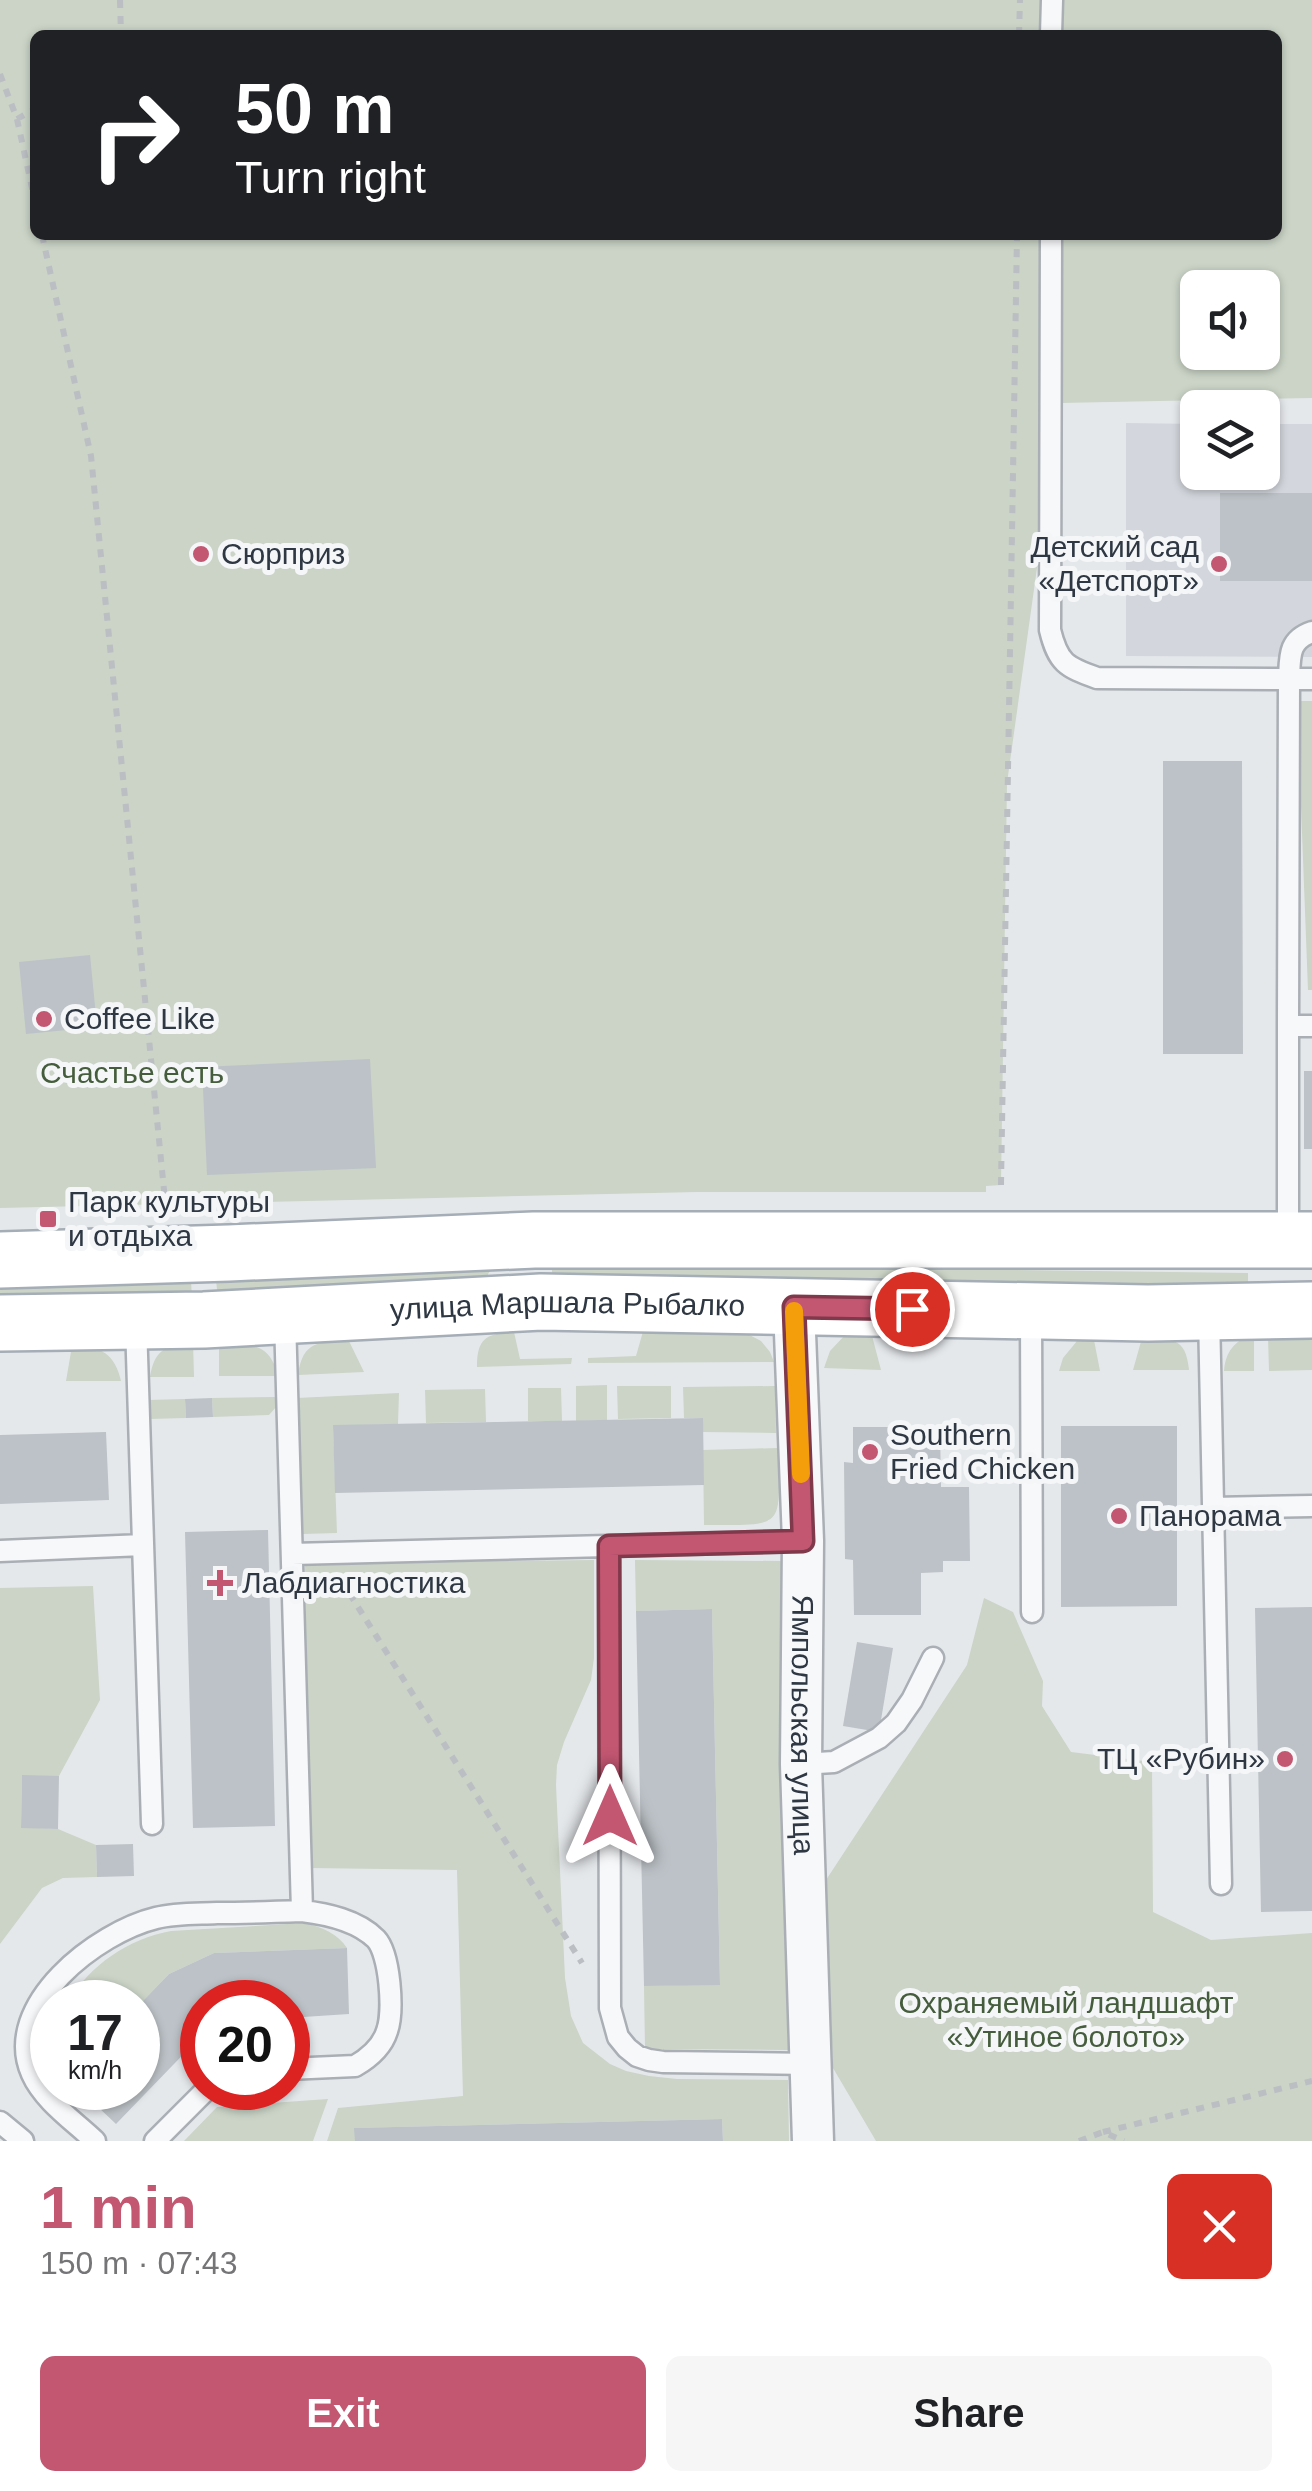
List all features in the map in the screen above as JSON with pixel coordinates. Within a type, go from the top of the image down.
[{"type":"main road","points":[[0,1260],[534,1240],[1300,1240]]},
{"type":"main road","points":[[534,1240],[517,1248],[505,1270],[515,1289],[541,1302]]},
{"type":"main road","name":"улица Маршала Рыбалко","points":[[0,1324],[136,1322],[541,1302],[1031,1311],[1312,1310]]},
{"type":"street","name":"Ямпольская улица","points":[[794,1307],[803,1541],[802,1764],[812,2141]]},
{"type":"lane","points":[[1052,0],[1052,30]]},
{"type":"lane","points":[[1051,240],[1050,630],[1056,654],[1072,669],[1097,678],[1312,679]]},
{"type":"lane","points":[[1300,1240],[1288,1026],[1290,657],[1293,644],[1312,632]]},
{"type":"lane","points":[[1288,1026],[1312,1026]]},
{"type":"lane","points":[[1031,1311],[1032,1612]]},
{"type":"lane","points":[[1208,1312],[1221,1884]]},
{"type":"lane","points":[[285,1315],[302,1911]]},
{"type":"lane","points":[[136,1322],[152,1824]]},
{"type":"lane","points":[[1212,1508],[1312,1506]]},
{"type":"lane","points":[[292,1554],[803,1541]]},
{"type":"lane","points":[[0,1551],[143,1544]]},
{"type":"lane","points":[[609,1546],[610,2008],[618,2037],[637,2056],[663,2062],[811,2064]]},
{"type":"lane","points":[[802,1764],[834,1762],[880,1738],[912,1700],[933,1658]]},
{"type":"lane","points":[[94,2141],[37,2084],[27,2059],[29,2021],[53,1986],[87,1953],[134,1924],[184,1914],[302,1911],[352,1923],[376,1939],[386,1961],[390,2019],[382,2042],[355,2066],[310,2068]]},
{"type":"lane","points":[[154,2141],[186,2110]]},
{"type":"lane","points":[[0,2122],[23,2141]]},
{"type":"path","points":[[120,0],[121,30]]},
{"type":"path","points":[[1020,0],[1020,30]]},
{"type":"path","points":[[0,74],[30,180]]},
{"type":"path","points":[[16,120],[30,111]]},
{"type":"path","points":[[43,240],[92,456],[166,1210]]},
{"type":"path","points":[[1002,1185],[1016,240]]},
{"type":"path","points":[[324,1553],[610,2008]]},
{"type":"path","points":[[1079,2141],[1312,2082]]},
{"type":"path","points":[[1103,2132],[1124,2141]]},
{"type":"shaded area","name":"Детский сад «Детспорт»","points":[[1126,423],[1180,424],[1180,490],[1280,490],[1280,424],[1312,424],[1312,657],[1126,656]]},
{"type":"green space","name":"Счастье есть","points":[[0,0],[1312,0],[1312,398],[1280,399],[1280,390],[1180,390],[1180,401],[1060,403],[1007,783],[1001,1185],[986,1186],[986,1192],[697,1192],[0,1208]]},
{"type":"green space","points":[[1297,701],[1312,701],[1312,990],[1308,990]]},
{"type":"green space","points":[[552,1264],[1248,1273],[1248,1293],[552,1283]]},
{"type":"green space","points":[[493,1267],[489,1279],[218,1299],[216,1280]]},
{"type":"green space","points":[[191,1280],[192,1300],[0,1305],[0,1286]]},
{"type":"green space","points":[[644,1328],[740,1330],[761,1341],[774,1362],[588,1363],[588,1358],[636,1356]]},
{"type":"green space","points":[[514,1332],[520,1359],[572,1358],[571,1364],[477,1367],[479,1349],[485,1339]]},
{"type":"green space","points":[[871,1332],[881,1370],[824,1368],[830,1351],[846,1334]]},
{"type":"green space","points":[[1312,1336],[1312,1370],[1269,1371],[1268,1337]]},
{"type":"green space","points":[[1247,1337],[1254,1337],[1254,1371],[1224,1371],[1230,1350]]},
{"type":"green space","points":[[1142,1338],[1180,1345],[1189,1370],[1133,1370]]},
{"type":"green space","points":[[1094,1340],[1100,1371],[1059,1371],[1063,1358],[1077,1341]]},
{"type":"green space","points":[[193,1341],[194,1377],[150,1377],[159,1354]]},
{"type":"green space","points":[[349,1341],[364,1372],[298,1375],[304,1355],[314,1345]]},
{"type":"green space","points":[[219,1343],[263,1350],[278,1376],[219,1376]]},
{"type":"green space","points":[[72,1346],[98,1349],[110,1357],[121,1381],[66,1381]]},
{"type":"green space","points":[[607,1385],[607,1420],[576,1421],[576,1386]]},
{"type":"green space","points":[[617,1386],[671,1386],[671,1418],[618,1419]]},
{"type":"green space","points":[[775,1386],[776,1433],[703,1432],[702,1418],[684,1418],[683,1387]]},
{"type":"green space","points":[[528,1388],[561,1388],[562,1421],[528,1421]]},
{"type":"green space","points":[[485,1389],[486,1422],[426,1423],[425,1390]]},
{"type":"green space","points":[[399,1393],[398,1424],[333,1426],[337,1533],[303,1534],[297,1398]]},
{"type":"green space","points":[[278,1397],[277,1406],[269,1415],[213,1417],[212,1398]]},
{"type":"green space","points":[[185,1399],[186,1418],[149,1419],[148,1400]]},
{"type":"green space","points":[[778,1448],[779,1495],[772,1517],[750,1524],[704,1525],[703,1450]]},
{"type":"green space","points":[[594,1560],[591,1680],[557,1765],[565,1978],[571,2016],[583,2043],[626,2071],[677,2079],[788,2080],[789,2141],[723,2141],[722,2119],[355,2128],[355,2141],[327,2141],[338,2108],[463,2096],[457,1870],[309,1868],[305,1563]]},
{"type":"green space","points":[[635,1560],[781,1561],[788,2050],[645,2049],[644,1986],[720,1984],[712,1609],[636,1611]]},
{"type":"green space","points":[[93,1586],[100,1700],[59,1776],[22,1776],[21,1827],[58,1829],[96,1845],[97,1877],[63,1878],[42,1888],[0,1944],[0,1588]]},
{"type":"green space","name":"Охраняемый ландшафт «Утиное болото»","points":[[984,1598],[1013,1612],[1043,1681],[1042,1706],[1071,1752],[1152,1762],[1153,1912],[1211,1940],[1312,1933],[1312,2141],[876,2141],[833,2068],[826,1880],[967,1665]]},
{"type":"green space","points":[[305,1923],[329,1932],[347,1948],[214,1953],[169,1974],[160,1983],[160,1980],[84,1980],[125,1947],[171,1931]]},
{"type":"green space","points":[[328,2099],[313,2141],[184,2141],[214,2110],[310,2110],[310,2100]]},
{"type":"building","points":[[1220,493],[1312,493],[1312,581],[1220,581]]},
{"type":"building","points":[[1163,761],[1242,761],[1243,1054],[1163,1054]]},
{"type":"building","points":[[90,955],[97,1027],[26,1034],[19,962]]},
{"type":"building","points":[[370,1059],[376,1168],[207,1175],[202,1067]]},
{"type":"building","points":[[1304,1071],[1312,1071],[1312,1149],[1304,1149]]},
{"type":"building","points":[[212,1398],[213,1417],[186,1418],[185,1399]]},
{"type":"building","points":[[703,1418],[704,1485],[335,1493],[333,1425]]},
{"type":"building","name":"Панорама","points":[[1061,1426],[1177,1426],[1177,1606],[1061,1607]]},
{"type":"building","points":[[853,1427],[940,1427],[941,1487],[969,1487],[970,1561],[943,1561],[943,1572],[921,1573],[921,1615],[854,1615],[853,1560],[845,1559],[844,1462],[853,1463]]},
{"type":"building","points":[[106,1432],[109,1500],[0,1504],[0,1435]]},
{"type":"building","points":[[268,1530],[275,1826],[193,1828],[185,1532]]},
{"type":"building","name":"ТЦ «Рубин»","points":[[1312,1607],[1312,1911],[1261,1912],[1255,1608]]},
{"type":"building","points":[[712,1609],[720,1985],[644,1986],[636,1611]]},
{"type":"building","points":[[857,1642],[893,1648],[879,1732],[843,1726]]},
{"type":"building","points":[[22,1775],[59,1776],[58,1829],[21,1828]]},
{"type":"building","points":[[133,1844],[134,1876],[97,1877],[96,1845]]},
{"type":"building","points":[[347,1948],[349,2014],[310,2017],[310,1980],[180,1980],[180,2058],[160,2078],[160,1983],[169,1974],[214,1953]]},
{"type":"building","points":[[101,2110],[130,2110],[116,2124]]},
{"type":"building","points":[[722,2119],[723,2141],[355,2141],[354,2128]]},
{"type":"slow traffic","points":[[794,1311],[801,1474]]},
{"type":"place","name":"Сюрприз","points":[[201,554]]},
{"type":"place","name":"Детский сад «Детспорт»","points":[[1219,564]]},
{"type":"place","name":"Coffee Like","points":[[44,1019]]},
{"type":"place","name":"Парк культуры и отдыха","points":[[48,1219]]},
{"type":"place","name":"Southern Fried Chicken","points":[[870,1452]]},
{"type":"place","name":"Панорама","points":[[1119,1516]]},
{"type":"place","name":"Лабдиагностика","points":[[220,1583]]},
{"type":"place","name":"ТЦ «Рубин»","points":[[1285,1759]]},
{"type":"route","points":[[610,1816],[609,1546],[803,1541],[794,1307],[912,1309]]}]
